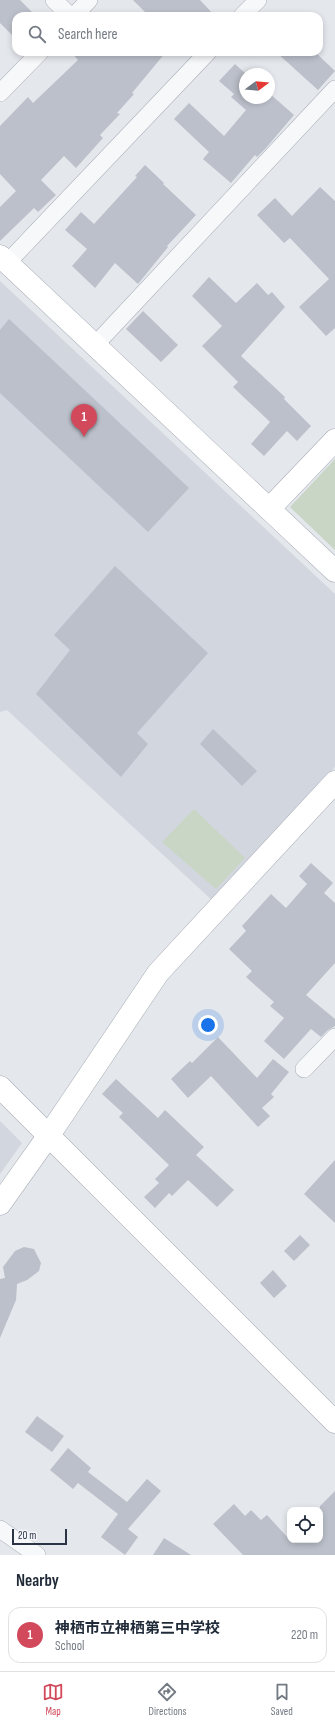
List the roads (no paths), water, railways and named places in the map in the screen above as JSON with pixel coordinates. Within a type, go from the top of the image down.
[{"type":"street","points":[[54,0],[66,12]]},
{"type":"street","points":[[78,12],[89,0]]},
{"type":"street","points":[[246,12],[258,0]]},
{"type":"street","points":[[0,93],[36,56]]},
{"type":"street","points":[[204,56],[4,260],[335,571]]},
{"type":"street","points":[[95,345],[335,90]]},
{"type":"street","points":[[269,509],[335,440]]},
{"type":"street","points":[[0,1204],[49,1135],[158,973],[335,782]]},
{"type":"street","points":[[304,1069],[335,1037]]},
{"type":"street","points":[[0,1087],[335,1422]]},
{"type":"street","points":[[0,1529],[37,1555]]},
{"type":"place","name":"神栖市立神栖第三中学校","points":[[84,437]]}]
